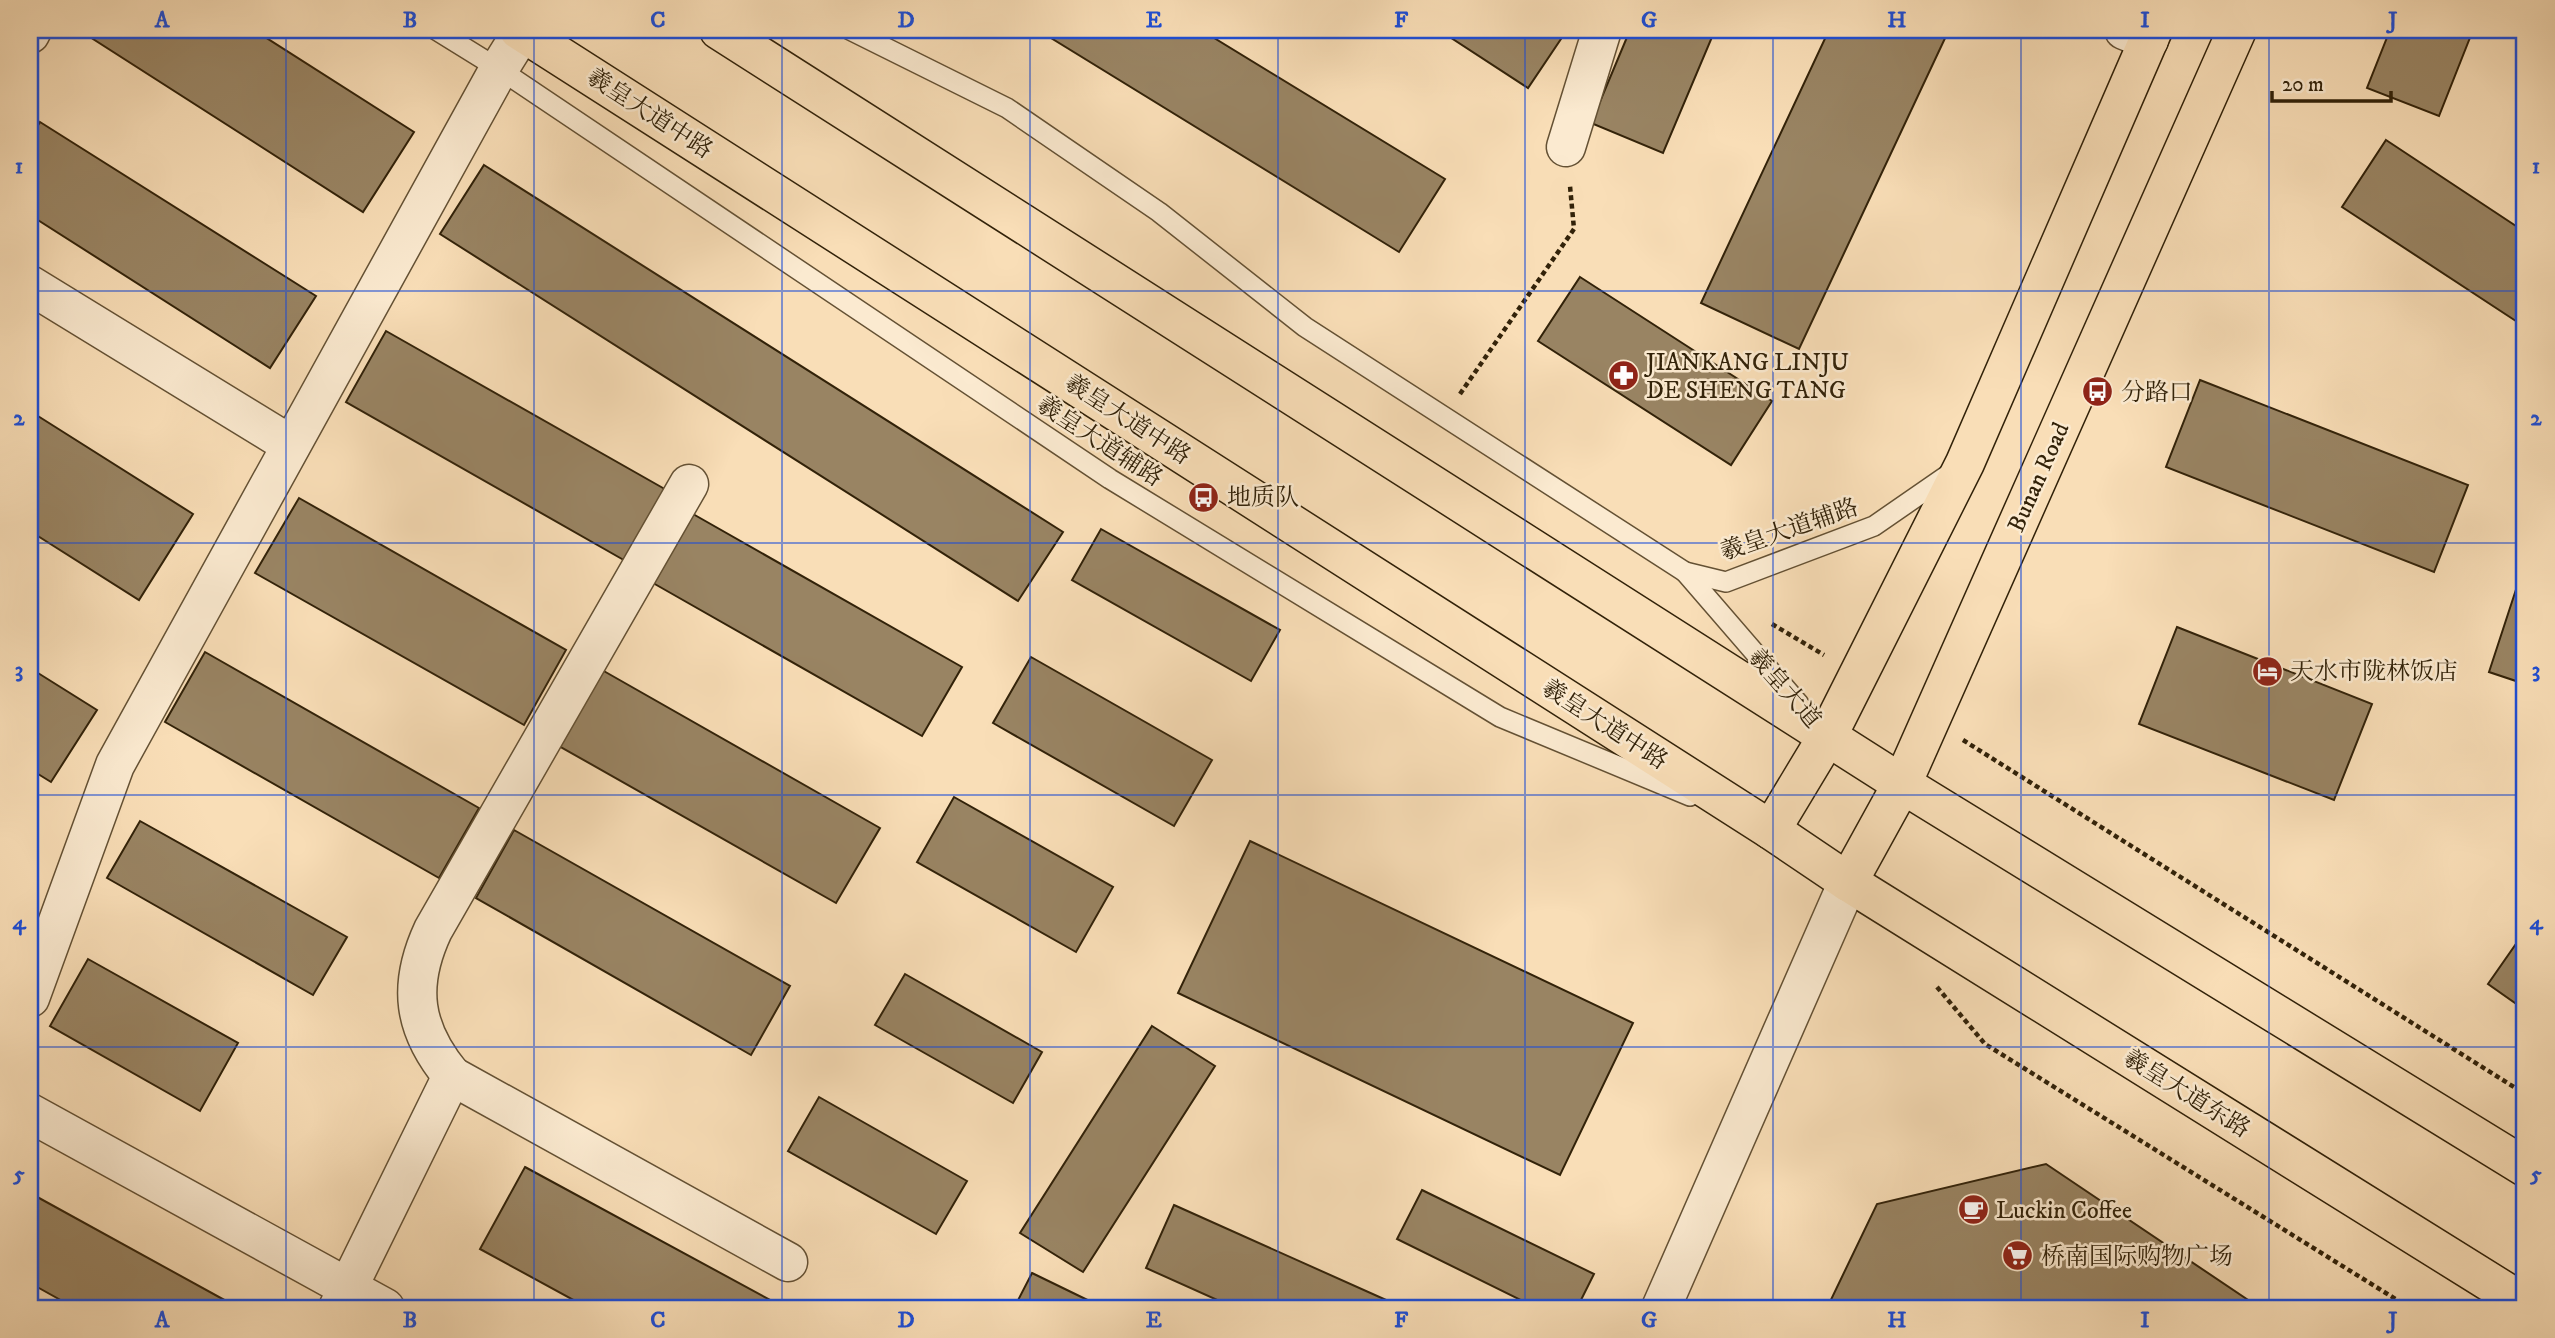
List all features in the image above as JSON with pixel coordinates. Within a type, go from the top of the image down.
[{"type":"main road","points":[[719,30],[1828,737]]},
{"type":"main road","name":"Bunan Road","points":[[1848,882],[1902,784],[2237,30]]},
{"type":"main road","name":"羲皇大道中路","points":[[521,31],[1772,830]]},
{"type":"main road","points":[[1848,882],[1772,830],[1828,737],[1965,463],[2142,33]]},
{"type":"main road","name":"羲皇大道","points":[[1828,737],[1902,784]]},
{"type":"main road","points":[[1902,784],[2525,1167]]},
{"type":"main road","name":"羲皇大道东路","points":[[1848,882],[2525,1304]]},
{"type":"street","points":[[1566,147],[1602,30]]},
{"type":"street","points":[[30,998],[115,765],[521,31]]},
{"type":"street","points":[[30,285],[291,444]]},
{"type":"street","points":[[688,484],[440,918],[424,950],[418,970],[418,1014],[425,1037],[436,1058],[452,1076],[788,1262]]},
{"type":"street","points":[[1661,1308],[1848,882]]},
{"type":"street","points":[[344,1298],[452,1076]]},
{"type":"street","points":[[30,1113],[344,1298],[385,1308]]},
{"type":"lane","name":"羲皇大道辅路","points":[[436,30],[499,69],[1110,479],[1500,717],[1772,830]]},
{"type":"lane","name":"羲皇大道辅路","points":[[850,30],[1007,108],[1159,212],[1305,327],[1685,572],[1726,582],[1874,526],[1965,463]]},
{"type":"lane","name":"羲皇大道","points":[[1685,572],[1828,737]]},
{"type":"path","points":[[1444,417],[1574,229],[1566,147]]},
{"type":"path","points":[[1766,620],[1858,676]]},
{"type":"path","points":[[1931,720],[2525,1094]]},
{"type":"path","points":[[1934,983],[1985,1044],[2410,1308]]},
{"type":"building","points":[[79,30],[254,30],[414,132],[363,212]]},
{"type":"building","points":[[1038,30],[1201,30],[1445,179],[1399,252]]},
{"type":"building","points":[[1439,30],[1567,30],[1528,88]]},
{"type":"building","points":[[1630,30],[1715,30],[1663,153],[1591,123]]},
{"type":"building","points":[[1829,30],[1937,30],[1947,34],[1799,349],[1701,303]]},
{"type":"building","points":[[2390,30],[2473,30],[2439,116],[2367,88]]},
{"type":"building","points":[[40,122],[316,296],[270,368],[30,215],[30,139]]},
{"type":"building","points":[[2386,140],[2525,232],[2525,327],[2342,207]]},
{"type":"building","points":[[484,165],[1063,532],[1018,601],[440,234]]},
{"type":"building","points":[[1580,277],[1772,401],[1731,465],[1538,341]]},
{"type":"building","points":[[386,331],[670,492],[629,563],[346,402]]},
{"type":"building","points":[[2200,380],[2468,485],[2434,572],[2166,467]]},
{"type":"building","points":[[30,411],[193,514],[139,600],[30,531]]},
{"type":"building","points":[[299,498],[566,650],[524,725],[255,573]]},
{"type":"building","points":[[693,514],[962,667],[922,736],[653,583]]},
{"type":"building","points":[[1101,529],[1280,630],[1251,681],[1072,580]]},
{"type":"building","points":[[2525,562],[2525,684],[2489,672]]},
{"type":"building","points":[[2177,627],[2372,704],[2334,800],[2139,724]]},
{"type":"building","points":[[205,652],[479,808],[439,878],[165,722]]},
{"type":"building","points":[[1031,657],[1212,760],[1174,826],[993,723]]},
{"type":"building","points":[[30,668],[97,710],[51,782],[30,769]]},
{"type":"building","points":[[602,670],[880,828],[836,903],[559,746]]},
{"type":"building","points":[[954,797],[1113,887],[1076,952],[917,862]]},
{"type":"building","points":[[140,821],[347,937],[313,995],[107,878]]},
{"type":"building","points":[[514,830],[790,986],[751,1055],[476,898]]},
{"type":"building","points":[[1250,841],[1633,1023],[1560,1175],[1178,993]]},
{"type":"building","points":[[2525,931],[2525,1010],[2488,984]]},
{"type":"building","points":[[88,959],[238,1043],[200,1111],[50,1026]]},
{"type":"building","points":[[905,974],[1042,1052],[1013,1103],[875,1025]]},
{"type":"building","points":[[1152,1026],[1215,1066],[1083,1272],[1020,1233]]},
{"type":"building","points":[[819,1097],[967,1181],[936,1234],[788,1151]]},
{"type":"building","name":"桥南国际购物广场","points":[[2046,1164],[2260,1308],[1827,1308],[1877,1204]]},
{"type":"building","points":[[525,1167],[785,1308],[588,1308],[480,1249]]},
{"type":"building","points":[[1422,1190],[1594,1274],[1577,1308],[1537,1308],[1397,1239]]},
{"type":"building","points":[[30,1193],[239,1308],[75,1308],[30,1283]]},
{"type":"building","points":[[1174,1205],[1404,1308],[1235,1308],[1146,1268]]},
{"type":"building","points":[[1032,1273],[1104,1308],[1014,1308]]},
{"type":"place","name":"JIANKANG LINJU DE SHENG TANG","points":[[1623,376]]},
{"type":"place","name":"分路口","points":[[2098,392]]},
{"type":"place","name":"地质队","points":[[1204,497]]},
{"type":"place","name":"天水市陇林饭店","points":[[2267,671]]},
{"type":"place","name":"Luckin Coffee","points":[[1973,1210]]},
{"type":"place","name":"桥南国际购物广场","points":[[2018,1256]]}]
